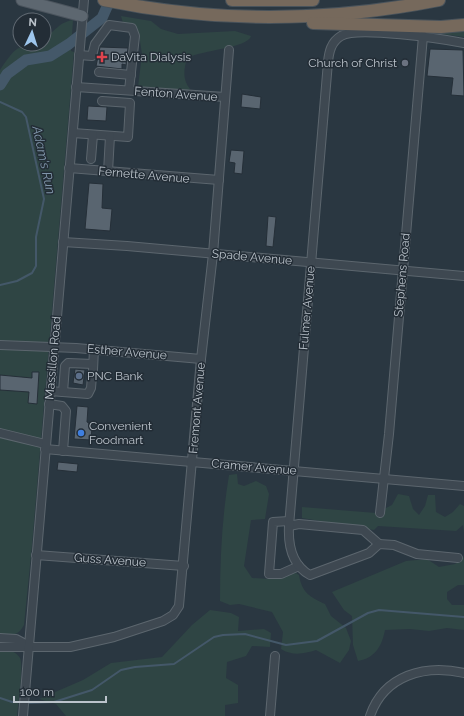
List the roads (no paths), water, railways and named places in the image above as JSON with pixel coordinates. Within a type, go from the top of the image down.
[{"type":"highway","points":[[104,0],[146,8],[209,15],[270,17],[332,24],[441,27],[464,25]]},
{"type":"highway","points":[[232,0],[313,0]]},
{"type":"highway","points":[[270,17],[355,13],[439,0]]},
{"type":"main road","points":[[22,0],[82,16]]},
{"type":"street","name":"Massillon Road","points":[[23,714],[84,0]]},
{"type":"street","points":[[79,53],[92,56],[95,44],[109,26],[128,27],[134,31],[135,36],[128,90]]},
{"type":"street","name":"Fulmer Avenue","points":[[379,544],[369,553],[310,575],[299,566],[289,543],[289,521],[293,470],[328,62],[331,48],[335,41],[343,35],[352,33],[423,36]]},
{"type":"street","points":[[423,36],[464,43]]},
{"type":"street","name":"Stephens Road","points":[[380,513],[389,434],[423,36]]},
{"type":"street","name":"Fremont Avenue","points":[[0,647],[61,648],[85,645],[168,619],[173,616],[179,606],[184,566],[201,359],[213,254],[229,50]]},
{"type":"street","points":[[99,72],[131,75]]},
{"type":"street","name":"Fenton Avenue","points":[[76,87],[225,97]]},
{"type":"street","points":[[73,133],[128,137],[130,103],[102,101]]},
{"type":"street","points":[[91,159],[93,135]]},
{"type":"street","points":[[108,172],[110,136]]},
{"type":"street","name":"Fernette Avenue","points":[[69,168],[219,180]]},
{"type":"street","name":"Spade Avenue","points":[[63,242],[464,276]]},
{"type":"street","name":"Esther Avenue","points":[[0,346],[94,349],[201,359]]},
{"type":"street","points":[[50,391],[88,394],[91,388],[94,349]]},
{"type":"street","points":[[63,392],[65,366],[68,363],[93,370]]},
{"type":"street","points":[[49,404],[62,406],[66,411],[63,451]]},
{"type":"street","name":"Cramer Avenue","points":[[0,433],[63,451],[464,486]]},
{"type":"street","points":[[299,566],[281,574],[269,574],[273,522],[289,521],[299,524],[363,530],[379,544],[394,546],[417,554],[458,558]]},
{"type":"street","name":"Guss Avenue","points":[[36,555],[184,566]]},
{"type":"street","points":[[0,638],[16,639],[29,647]]},
{"type":"street","points":[[270,716],[275,656]]},
{"type":"street","points":[[370,716],[377,700],[385,690],[405,676],[422,671],[437,670],[464,673]]},
{"type":"waterway","points":[[0,85],[7,74],[26,60],[50,56],[69,44],[102,18],[110,0]]},
{"type":"waterway","name":"Adam's Run","points":[[0,102],[22,112],[26,117],[44,199],[36,237],[36,266],[32,273],[17,281],[0,285]]},
{"type":"waterway","points":[[26,703],[54,702],[92,690],[121,670],[135,667],[174,664],[214,637],[223,635],[245,634],[286,645],[317,641],[368,613],[379,610],[464,617]]},
{"type":"waterway","points":[[0,698],[12,702],[22,702]]},
{"type":"place","name":"DaVita Dialysis","points":[[102,57]]},
{"type":"place","name":"Church of Christ","points":[[405,63]]},
{"type":"place","name":"PNC Bank","points":[[79,376]]},
{"type":"place","name":"Convenient Foodmart","points":[[81,433]]}]
